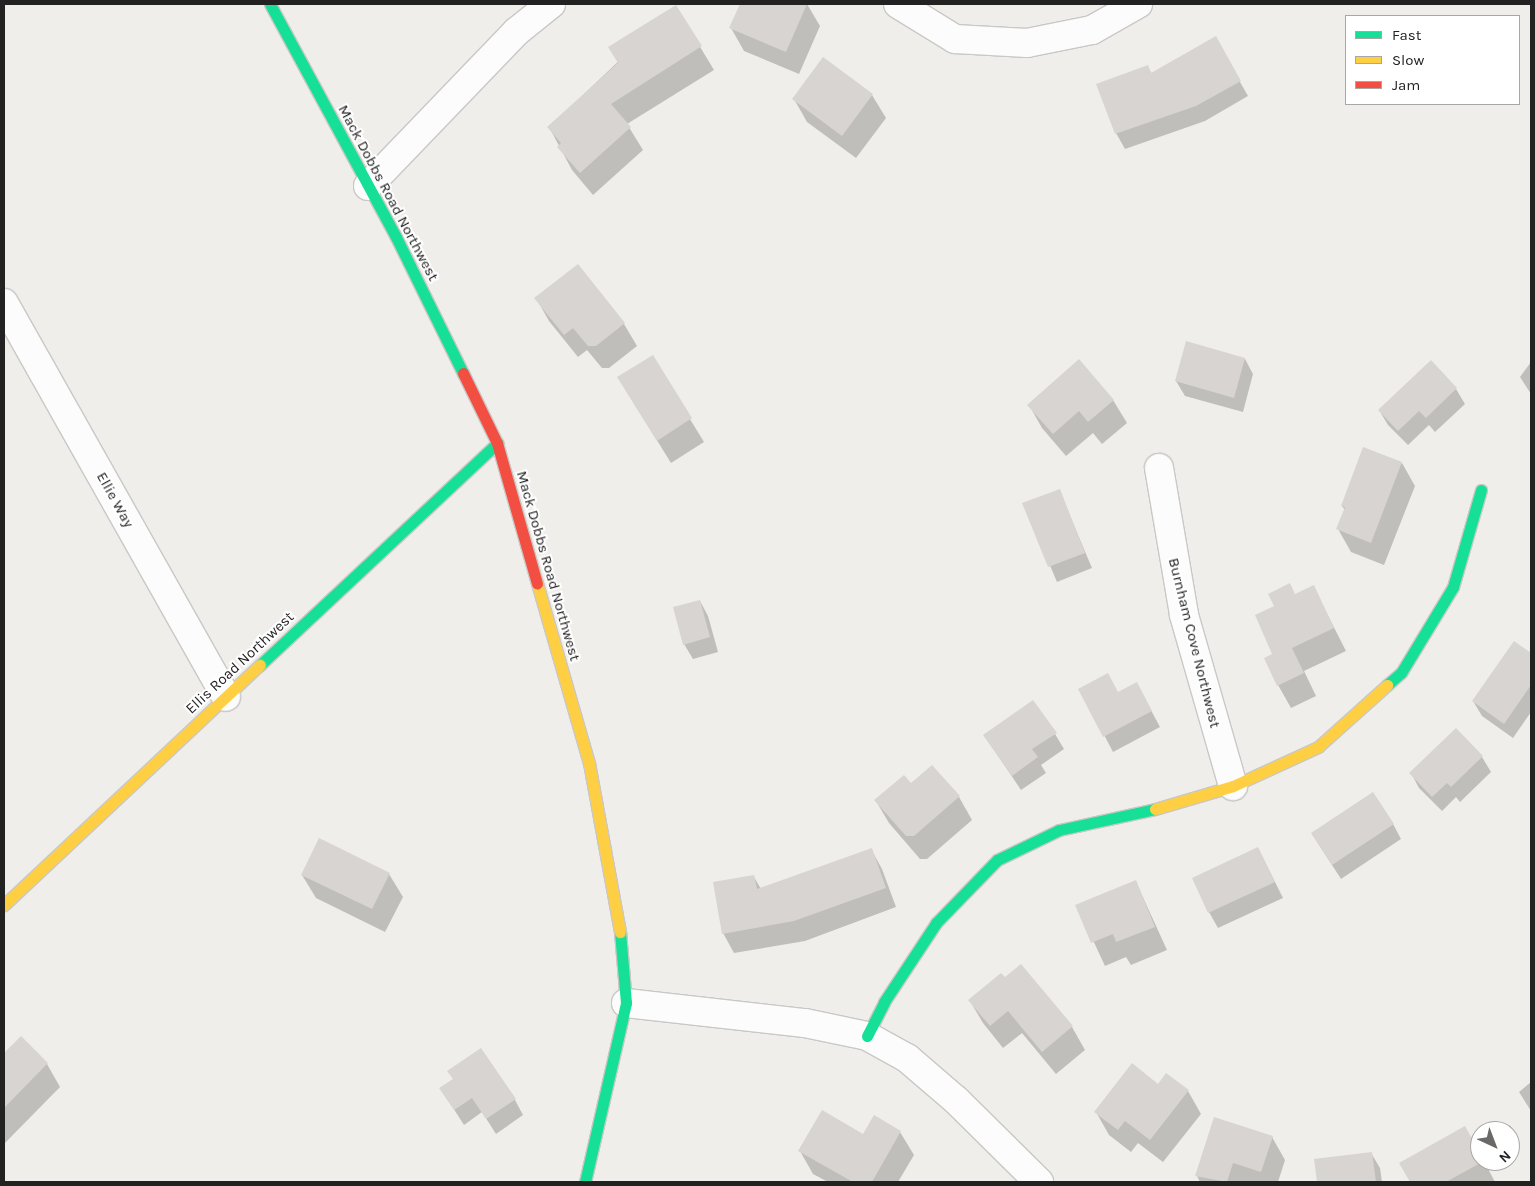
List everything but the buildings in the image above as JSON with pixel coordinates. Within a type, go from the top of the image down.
[{"type":"street","name":"Mack Dobbs Road Northwest","points":[[270,4],[368,186],[497,443],[589,763],[620,927],[626,1003],[585,1182]]},
{"type":"street","points":[[368,186],[516,32],[551,4]]},
{"type":"street","points":[[898,4],[955,39],[1027,44],[1092,30],[1138,4]]},
{"type":"street","name":"Ellie Way","points":[[4,303],[226,697]]},
{"type":"street","name":"Ellis Road Northwest","points":[[4,905],[497,443]]},
{"type":"street","name":"Burnham Cove Northwest","points":[[1158,468],[1184,615],[1233,786]]},
{"type":"street","points":[[867,1036],[884,1002],[936,923],[997,860],[1059,830],[1186,802],[1233,786],[1318,747],[1401,673],[1453,587],[1481,490]]},
{"type":"street","points":[[626,1003],[805,1023],[867,1036],[914,1064],[956,1100],[1039,1182]]},
{"type":"traffic: fast","points":[[270,4],[396,237],[463,373]]},
{"type":"traffic: fast","points":[[260,665],[497,443]]},
{"type":"traffic: fast","points":[[1387,685],[1401,673],[1453,587],[1481,490]]},
{"type":"traffic: fast","points":[[867,1036],[884,1002],[936,923],[997,860],[1059,830],[1155,809]]},
{"type":"traffic: fast","points":[[585,1182],[626,1003],[620,932]]},
{"type":"traffic: slow","points":[[537,583],[589,763],[620,932]]},
{"type":"traffic: slow","points":[[4,905],[260,665]]},
{"type":"traffic: slow","points":[[1155,809],[1233,786],[1318,747],[1387,685]]},
{"type":"traffic: jam","points":[[463,373],[497,443],[537,583]]}]
